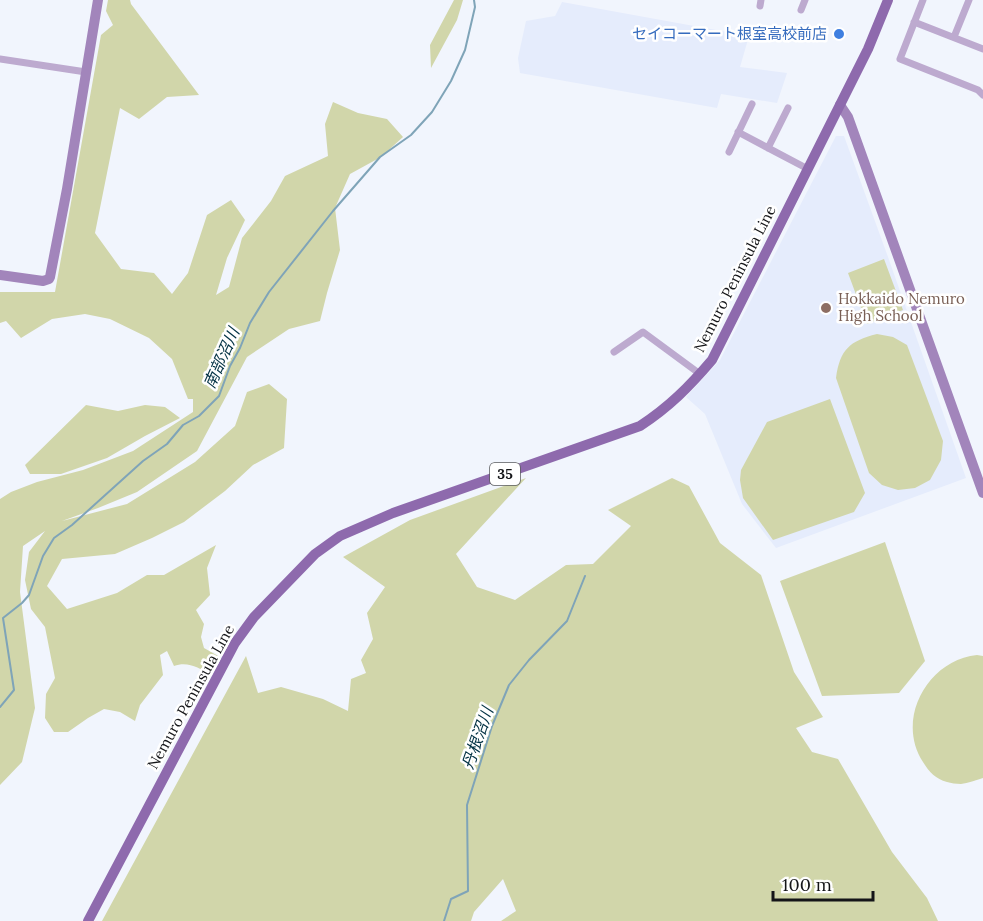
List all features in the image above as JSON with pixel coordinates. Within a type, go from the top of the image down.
[{"type":"main road","name":"Nemuro Peninsula Line","points":[[88,921],[235,643],[254,617],[315,554],[340,536],[393,513],[634,429],[678,398],[700,374],[712,360],[868,49],[888,0]]},
{"type":"street","points":[[0,275],[43,281],[50,277],[98,0]]},
{"type":"street","points":[[801,10],[805,0]]},
{"type":"street","points":[[923,0],[900,59],[978,90],[983,95]]},
{"type":"street","points":[[954,37],[969,0]]},
{"type":"street","points":[[914,22],[983,49]]},
{"type":"street","points":[[0,59],[86,72]]},
{"type":"street","points":[[729,152],[752,104]]},
{"type":"street","points":[[840,105],[848,117],[983,493]]},
{"type":"street","points":[[768,148],[788,108]]},
{"type":"street","points":[[738,132],[808,169]]},
{"type":"street","points":[[614,352],[643,332],[700,374]]},
{"type":"shaded area","points":[[562,2],[749,36],[740,67],[787,73],[777,103],[721,94],[717,108],[520,73],[518,58],[526,21],[555,16]]},
{"type":"shaded area","name":"Hokkaido Nemuro High School","points":[[836,136],[844,136],[966,478],[776,548],[742,504],[705,414],[686,397],[720,360]]},
{"type":"green space","points":[[108,0],[130,0],[199,95],[167,97],[139,119],[120,108],[95,233],[121,269],[154,273],[172,294],[188,273],[207,215],[231,200],[245,220],[227,258],[216,295],[229,287],[242,238],[271,201],[285,176],[328,156],[325,124],[333,102],[358,113],[387,119],[403,137],[381,157],[350,174],[335,208],[340,250],[320,321],[289,329],[247,357],[197,451],[137,492],[62,521],[127,504],[195,462],[235,426],[247,392],[269,384],[287,399],[284,448],[253,465],[225,491],[184,522],[152,538],[115,554],[62,559],[47,586],[67,609],[117,593],[147,575],[164,575],[216,545],[207,568],[210,595],[196,610],[204,624],[201,637],[204,648],[220,657],[211,675],[189,665],[174,666],[167,651],[160,655],[163,675],[140,705],[135,721],[120,712],[104,709],[68,732],[54,732],[45,718],[46,694],[55,678],[45,627],[31,609],[25,580],[29,552],[45,531],[23,546],[20,592],[35,708],[22,762],[0,785],[0,499],[37,482],[83,470],[133,451],[193,412],[193,399],[188,399],[172,359],[149,338],[110,319],[85,314],[52,319],[21,338],[6,321],[0,323],[0,292],[55,292],[101,35],[113,25],[106,11]]},
{"type":"green space","points":[[454,0],[463,0],[457,20],[431,68],[430,45]]},
{"type":"green space","points":[[884,259],[903,310],[867,324],[848,273]]},
{"type":"green space","points":[[877,334],[893,337],[907,345],[943,441],[941,460],[930,480],[915,488],[898,490],[882,485],[869,473],[836,378],[840,360],[848,348],[859,340]]},
{"type":"green space","points":[[830,399],[865,493],[854,512],[773,540],[743,498],[741,470],[767,422]]},
{"type":"green space","points":[[86,405],[118,411],[145,405],[165,407],[180,418],[107,458],[61,474],[30,474],[25,465]]},
{"type":"green space","points":[[526,478],[456,554],[477,587],[515,600],[566,565],[593,564],[631,526],[608,510],[672,478],[689,486],[720,543],[761,575],[794,672],[823,717],[796,728],[812,752],[838,759],[892,852],[927,898],[938,921],[501,921],[516,911],[503,879],[474,912],[471,921],[102,921],[246,656],[258,693],[281,687],[323,699],[348,711],[351,679],[366,673],[361,660],[373,639],[367,613],[385,587],[343,557],[410,520]]},
{"type":"green space","points":[[885,542],[925,661],[899,693],[822,696],[780,581]]},
{"type":"green space","points":[[983,656],[983,778],[961,784],[950,783],[936,777],[923,762],[915,745],[913,728],[915,711],[921,694],[944,668],[959,659]]},
{"type":"waterway","name":"南部沼川","points":[[0,707],[14,690],[3,618],[29,595],[43,556],[54,538],[72,525],[143,461],[167,444],[183,425],[199,416],[219,396],[250,323],[269,292],[333,211],[380,157],[411,135],[432,112],[451,81],[465,50],[475,7],[474,0]]},
{"type":"waterway","name":"丹根沼川","points":[[444,921],[451,899],[468,891],[467,805],[492,726],[509,685],[529,660],[567,621],[585,576]]},
{"type":"place","name":"セイコーマート根室高校前店","points":[[839,34]]},
{"type":"place","name":"Hokkaido Nemuro High School","points":[[826,308]]}]
